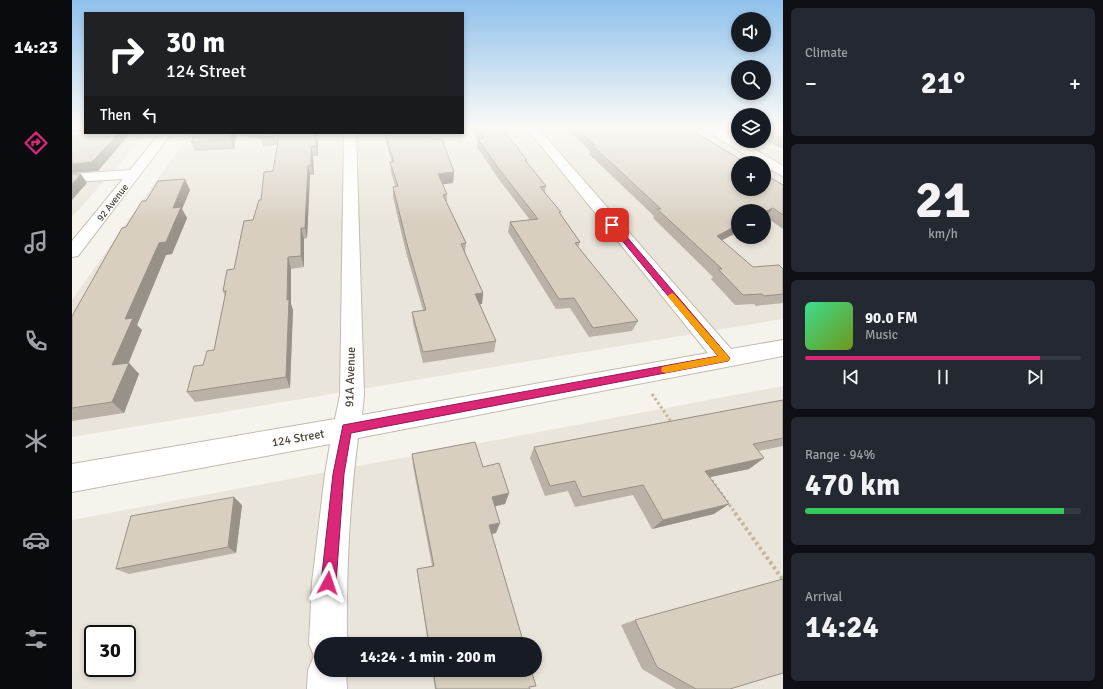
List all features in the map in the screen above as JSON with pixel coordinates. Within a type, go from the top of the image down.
[{"type":"street","name":"92 Avenue","points":[[72,252],[79,235],[146,159]]},
{"type":"street","name":"91A Avenue","points":[[328,637],[328,583],[339,474],[352,395],[350,159]]},
{"type":"street","points":[[558,159],[725,358]]},
{"type":"street","points":[[762,159],[783,172]]},
{"type":"street","points":[[72,178],[134,174]]},
{"type":"street","name":"124 Street","points":[[72,478],[347,429],[783,348]]},
{"type":"street","points":[[327,689],[328,677]]},
{"type":"path","points":[[649,390],[674,426]]},
{"type":"path","points":[[706,470],[783,580]]},
{"type":"shaded area","points":[[72,159],[124,159],[72,217]]},
{"type":"shaded area","points":[[172,159],[731,159],[731,196],[771,196],[771,159],[783,159],[783,319],[72,437],[72,300]]},
{"type":"shaded area","points":[[783,386],[783,689],[72,689],[72,520]]},
{"type":"building","points":[[72,159],[95,159],[92,162],[72,164]]},
{"type":"building","points":[[275,159],[311,159],[311,165],[308,166],[305,228],[301,228],[301,256],[288,257],[287,300],[289,299],[286,377],[187,392],[194,366],[203,365],[207,351],[214,350],[226,291],[223,291],[227,270],[234,269],[244,221],[253,220],[259,200],[261,200],[264,172],[273,171]]},
{"type":"building","points":[[393,159],[449,159],[454,172],[438,174],[447,194],[443,195],[466,243],[461,244],[483,293],[475,294],[496,341],[423,352],[412,312],[426,310],[407,244],[393,187],[398,186],[390,162],[394,162]]},
{"type":"building","points":[[492,159],[526,159],[525,160],[546,186],[540,187],[561,212],[559,212],[580,242],[575,243],[638,321],[593,328],[574,298],[559,299],[510,222],[538,219]]},
{"type":"building","points":[[607,159],[731,159],[731,196],[771,196],[771,178],[783,185],[783,215],[773,208],[771,209],[771,204],[731,204],[731,229],[717,236],[753,267],[779,265],[783,269],[783,294],[764,296],[762,294],[743,295],[718,269],[722,269],[657,209],[661,209]]},
{"type":"building","points":[[72,174],[81,174],[72,184]]},
{"type":"building","points":[[185,179],[173,208],[181,207],[166,242],[159,243],[125,319],[133,318],[112,365],[129,363],[112,402],[72,408],[72,316],[122,228],[126,227],[142,201],[146,201],[158,181]]},
{"type":"building","points":[[783,400],[783,438],[753,444],[764,458],[705,471],[729,504],[663,520],[643,485],[582,497],[575,481],[550,486],[534,447]]},
{"type":"building","points":[[475,442],[483,467],[499,463],[509,493],[492,497],[500,523],[489,525],[522,637],[428,637],[417,569],[434,566],[412,454]]},
{"type":"building","points":[[234,497],[228,547],[116,569],[131,516]]},
{"type":"building","points":[[783,579],[783,673],[730,689],[696,689],[657,667],[635,620]]},
{"type":"building","points":[[434,677],[533,677],[536,686],[529,687],[530,689],[436,689]]},
{"type":"slow traffic","points":[[666,370],[725,358],[672,296]]},
{"type":"route","points":[[328,583],[339,474],[347,429],[725,358],[612,225]]}]
